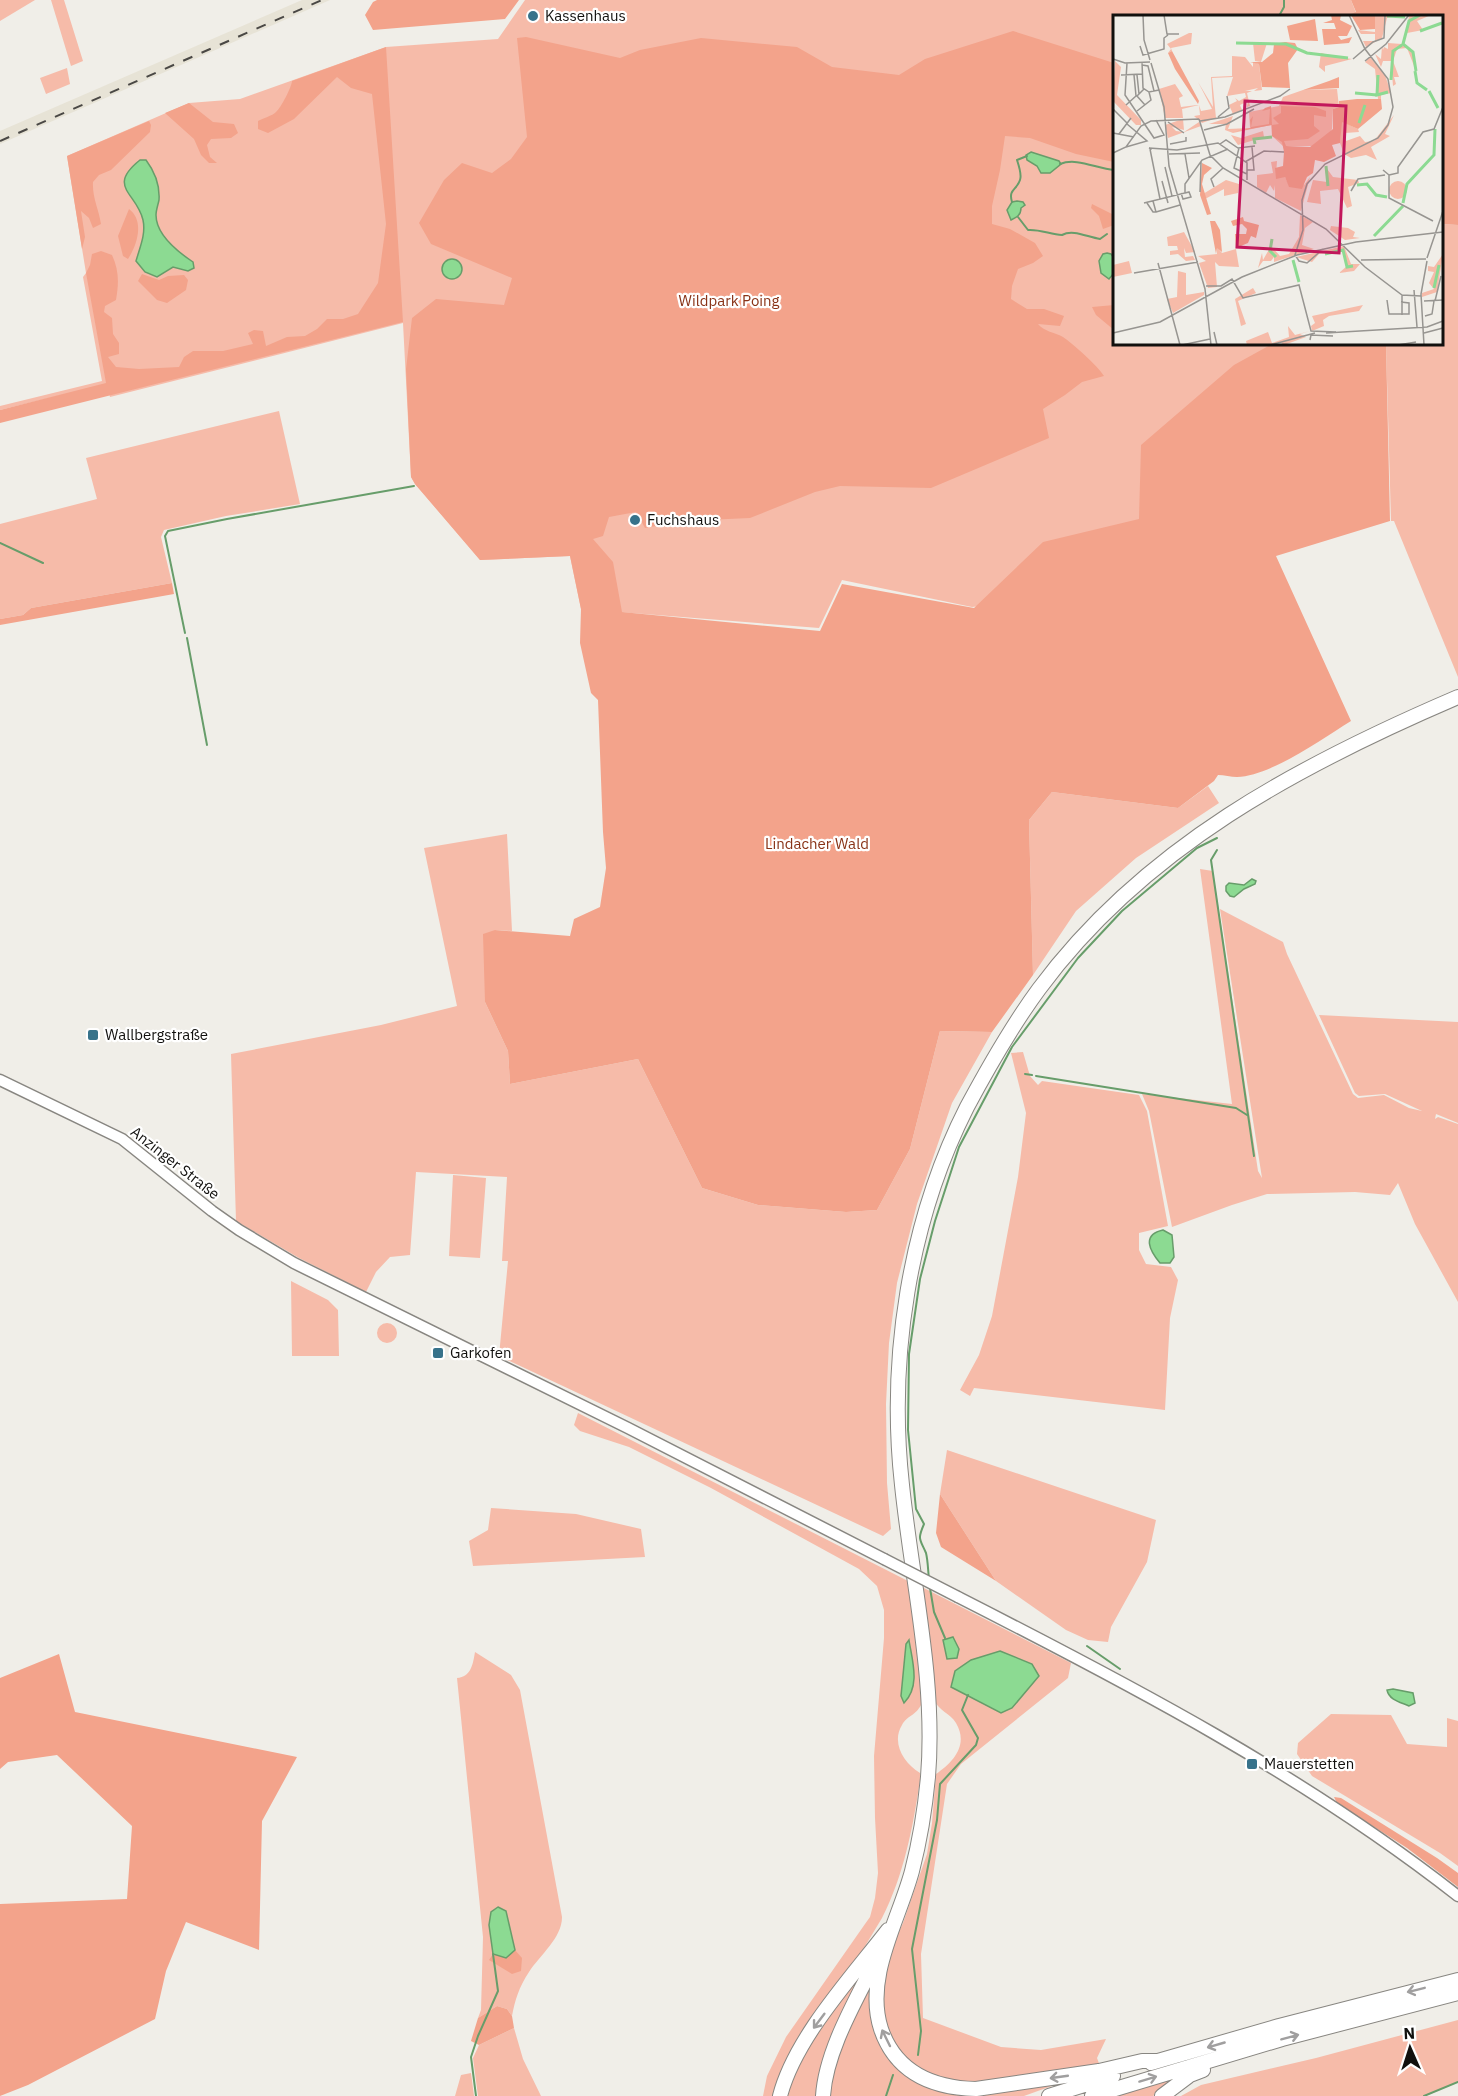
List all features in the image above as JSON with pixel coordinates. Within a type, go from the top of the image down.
[{"type":"highway","points":[[1158,2061],[1142,2061],[1099,2071],[976,2089],[939,2086],[911,2070],[889,2046],[882,2032],[876,1998],[877,1983],[893,1924],[911,1874],[920,1836],[926,1792],[929,1741],[923,1641],[899,1453],[900,1363],[908,1291],[918,1243],[937,1181],[959,1125],[995,1056],[1041,987],[1093,925],[1154,868],[1194,837],[1268,789],[1383,729],[1458,697]]},
{"type":"highway","points":[[780,2096],[788,2069],[809,2035],[893,1924]]},
{"type":"highway","points":[[824,2096],[831,2060],[840,2034],[893,1924]]},
{"type":"highway","points":[[1049,2096],[1279,2026],[1458,1980]]},
{"type":"highway","points":[[1092,2096],[1233,2053],[1458,1993]]},
{"type":"highway","points":[[1162,2096],[1190,2075],[1216,2065],[1233,2053]]},
{"type":"street","name":"Anzinger Straße","points":[[0,1080],[92,1127],[122,1139],[212,1211],[294,1263],[628,1428],[1123,1682],[1264,1763],[1395,1850],[1458,1896]]},
{"type":"shaded area","points":[[302,0],[330,0],[0,144],[0,131]]},
{"type":"shaded area","points":[[1031,152],[1059,161],[1061,164],[1050,173],[1041,173],[1037,166],[1027,160],[1026,155]]},
{"type":"shaded area","points":[[140,160],[146,160],[158,184],[159,200],[156,215],[160,229],[175,248],[193,262],[194,268],[188,271],[173,267],[157,277],[145,272],[136,261],[144,225],[140,211],[124,184],[130,169]]},
{"type":"shaded area","points":[[1017,201],[1025,205],[1018,216],[1011,220],[1007,210],[1012,202]]},
{"type":"shaded area","points":[[1103,254],[1111,254],[1113,257],[1113,274],[1109,279],[1101,273],[1099,261]]},
{"type":"shaded area","points":[[452,259],[459,262],[462,269],[459,276],[452,279],[445,276],[442,269],[445,262]]},
{"type":"shaded area","points":[[1252,879],[1256,881],[1255,884],[1234,897],[1226,891],[1229,883],[1244,885]]},
{"type":"shaded area","points":[[1163,1230],[1172,1235],[1174,1257],[1170,1263],[1160,1263],[1151,1249],[1150,1239],[1156,1232]]},
{"type":"shaded area","points":[[953,1637],[959,1649],[957,1658],[947,1659],[943,1640]]},
{"type":"shaded area","points":[[909,1640],[914,1681],[904,1703],[901,1696],[906,1644]]},
{"type":"shaded area","points":[[1000,1651],[1032,1664],[1039,1676],[1012,1708],[1001,1713],[951,1687],[955,1671],[971,1660]]},
{"type":"shaded area","points":[[1387,1690],[1413,1693],[1415,1703],[1409,1706],[1392,1698]]},
{"type":"shaded area","points":[[498,1907],[506,1911],[515,1950],[506,1958],[493,1954],[489,1925],[491,1912]]},
{"type":"green space","points":[[0,0],[35,0],[0,21]]},
{"type":"green space","points":[[51,0],[64,0],[83,61],[71,66]]},
{"type":"green space","points":[[377,0],[519,0],[505,19],[373,30],[365,15],[373,2]]},
{"type":"green space","name":"Wildpark Poing","points":[[525,0],[1351,0],[1356,13],[1349,15],[1113,15],[1113,345],[1273,345],[1183,581],[972,607],[842,580],[819,628],[581,609],[570,556],[480,560],[415,484],[411,477],[403,323],[110,397],[107,384],[0,410],[0,406],[102,381],[83,277],[86,273],[67,156],[189,103],[240,99],[386,47],[498,39]]},
{"type":"green space","points":[[1351,0],[1458,0],[1458,225],[1443,224],[1443,15],[1348,15],[1356,12]]},
{"type":"green space","name":"Lindacher Wald","points":[[1013,31],[1113,63],[1113,162],[1076,154],[1030,138],[1005,136],[992,206],[992,224],[1010,229],[1035,243],[1043,256],[1018,269],[1012,286],[1011,299],[1027,309],[1044,309],[1064,316],[1060,326],[1038,324],[1067,340],[1104,376],[1082,382],[1043,409],[1049,438],[931,488],[840,486],[815,492],[750,518],[684,521],[645,528],[636,512],[609,517],[603,536],[593,539],[613,562],[622,612],[820,631],[842,584],[974,608],[1043,542],[1139,519],[1141,445],[1234,365],[1270,345],[1386,345],[1390,521],[1276,556],[1351,721],[1280,764],[1250,775],[1237,777],[1218,775],[1214,781],[1178,808],[1052,792],[1029,820],[1033,975],[992,1032],[940,1031],[910,1149],[877,1210],[846,1212],[758,1205],[702,1188],[638,1059],[510,1084],[508,1051],[485,1002],[483,934],[495,930],[570,936],[574,919],[600,907],[606,868],[598,700],[591,693],[580,643],[581,609],[570,556],[480,560],[411,477],[406,369],[412,318],[436,299],[504,305],[512,278],[431,244],[419,223],[444,180],[462,163],[492,173],[511,159],[527,137],[517,38],[526,37],[620,58],[640,50],[701,38],[797,47],[832,67],[899,75],[925,59]]},
{"type":"green space","points":[[386,47],[403,322],[0,423],[0,410],[106,383],[86,273],[92,254],[101,251],[112,255],[117,271],[116,300],[105,306],[104,312],[112,318],[113,334],[119,343],[119,354],[108,357],[116,367],[139,369],[179,367],[184,357],[193,351],[223,351],[253,344],[248,333],[254,330],[263,331],[266,346],[287,337],[305,336],[327,319],[343,319],[358,314],[378,283],[386,224],[372,94],[351,88],[337,77],[294,119],[268,133],[258,129],[258,121],[278,110],[292,81]]},
{"type":"green space","points":[[67,68],[70,84],[46,94],[40,78]]},
{"type":"green space","points":[[189,103],[213,122],[234,124],[238,133],[231,138],[211,139],[207,145],[210,157],[217,163],[209,163],[201,155],[194,139],[165,113]]},
{"type":"green space","points":[[149,121],[150,132],[111,170],[99,175],[93,182],[101,224],[93,228],[89,218],[81,211],[85,237],[82,249],[67,156]]},
{"type":"green space","points":[[1092,204],[1113,214],[1113,225],[1103,229],[1099,216],[1091,208]]},
{"type":"green space","points":[[129,209],[137,220],[138,233],[128,259],[123,256],[118,236]]},
{"type":"green space","points":[[1443,224],[1458,225],[1458,677],[1394,521],[1391,521],[1386,345],[1443,345]]},
{"type":"green space","points":[[142,274],[159,280],[168,276],[184,275],[188,280],[186,290],[167,303],[157,300],[138,281]]},
{"type":"green space","points":[[1113,305],[1113,329],[1096,315],[1092,307]]},
{"type":"green space","points":[[279,411],[300,504],[226,516],[164,530],[161,537],[172,583],[31,608],[23,615],[0,619],[0,524],[97,499],[86,458]]},
{"type":"green space","points":[[172,583],[174,594],[0,625],[0,619],[23,615],[31,608]]},
{"type":"green space","points":[[1208,786],[1219,803],[1136,858],[1076,911],[1033,975],[1029,820],[1052,792],[1178,808]]},
{"type":"green space","points":[[507,834],[512,931],[495,930],[485,1002],[508,1051],[510,1084],[638,1059],[702,1188],[758,1205],[846,1212],[877,1210],[910,1149],[940,1031],[992,1032],[952,1103],[917,1204],[897,1283],[889,1343],[886,1404],[887,1483],[891,1529],[883,1536],[499,1356],[508,1261],[502,1261],[507,1177],[416,1172],[410,1255],[390,1257],[376,1272],[366,1292],[299,1258],[236,1221],[231,1054],[381,1025],[457,1006],[424,848]]},
{"type":"green space","points":[[1200,869],[1213,871],[1258,1171],[1262,1178],[1220,909],[1283,942],[1353,1094],[1358,1098],[1384,1095],[1409,1108],[1422,1111],[1385,1094],[1359,1096],[1355,1093],[1319,1015],[1458,1022],[1458,1123],[1436,1114],[1435,1119],[1438,1117],[1458,1124],[1458,1302],[1415,1224],[1398,1183],[1390,1195],[1355,1192],[1267,1194],[1172,1227],[1149,1111],[1142,1094],[1232,1104]]},
{"type":"green space","points":[[1023,1052],[1030,1076],[1038,1085],[1042,1081],[1139,1095],[1147,1111],[1168,1226],[1139,1233],[1139,1250],[1146,1264],[1171,1267],[1178,1280],[1170,1318],[1165,1410],[974,1388],[970,1396],[960,1390],[979,1355],[992,1316],[1018,1177],[1026,1113],[1011,1053]]},
{"type":"green space","points":[[453,1175],[486,1178],[480,1258],[449,1256]]},
{"type":"green space","points":[[291,1281],[328,1300],[338,1310],[339,1356],[292,1356]]},
{"type":"green space","points":[[387,1323],[394,1326],[397,1333],[394,1340],[387,1343],[380,1340],[377,1333],[380,1326]]},
{"type":"green space","points":[[578,1413],[908,1581],[923,1700],[916,1712],[902,1725],[898,1739],[904,1758],[920,1773],[907,1850],[890,1902],[882,1918],[775,2096],[763,2096],[767,2076],[786,2037],[870,1917],[875,1898],[878,1873],[874,1756],[884,1638],[884,1610],[877,1586],[859,1569],[711,1488],[629,1447],[580,1431],[574,1425]]},
{"type":"green space","points":[[947,1450],[1156,1520],[1147,1562],[1111,1627],[1108,1642],[1088,1640],[1066,1630],[996,1581],[940,1494]]},
{"type":"green space","points":[[940,1494],[996,1581],[941,1547],[936,1533]]},
{"type":"green space","points":[[491,1508],[576,1514],[641,1529],[645,1557],[473,1566],[469,1541],[488,1530]]},
{"type":"green space","points":[[920,1586],[1071,1663],[1068,1678],[961,1764],[947,1784],[921,1954],[923,2018],[1001,2047],[1041,2050],[1106,2039],[1097,2058],[1100,2066],[973,2084],[947,2083],[922,2073],[905,2059],[892,2042],[883,2021],[879,1998],[888,1956],[903,1923],[927,1854],[936,1774],[953,1758],[961,1739],[956,1723],[934,1700]]},
{"type":"green space","points":[[475,1652],[511,1675],[520,1690],[562,1917],[554,1939],[523,1983],[512,2016],[507,2009],[497,2006],[478,2018],[481,2010],[483,1937],[457,1678],[468,1672]]},
{"type":"green space","points":[[59,1654],[75,1712],[297,1757],[262,1821],[259,1950],[186,1922],[166,1971],[155,2019],[28,2085],[0,2096],[0,1904],[127,1899],[132,1826],[57,1755],[8,1762],[0,1769],[0,1678]]},
{"type":"green space","points":[[1331,1714],[1391,1715],[1407,1744],[1447,1747],[1447,1718],[1458,1721],[1458,1866],[1312,1776],[1297,1754],[1298,1743]]},
{"type":"green space","points":[[1334,1797],[1341,1798],[1458,1873],[1458,1887],[1407,1848],[1337,1803]]},
{"type":"green space","points":[[515,1950],[522,1958],[521,1971],[512,1974],[489,1960],[493,1954],[506,1958]]},
{"type":"green space","points":[[865,1969],[832,2033],[817,2096],[785,2096],[790,2078],[807,2044]]},
{"type":"green space","points":[[872,1982],[878,2037],[940,2090],[1060,2083],[1024,2096],[828,2096],[842,2041]]},
{"type":"green space","points":[[497,2006],[507,2009],[512,2016],[514,2028],[479,2045],[471,2041],[478,2018]]},
{"type":"green space","points":[[1458,2020],[1458,2082],[1426,2096],[1181,2096],[1201,2085],[1316,2058]]},
{"type":"green space","points":[[514,2028],[523,2059],[541,2096],[478,2096],[473,2058],[479,2045]]},
{"type":"green space","points":[[471,2073],[474,2096],[455,2096],[461,2075]]},
{"type":"green space","points":[[1179,2076],[1153,2096],[1113,2096]]},
{"type":"waterway","points":[[1280,15],[1284,7],[1284,0]]},
{"type":"waterway","points":[[1012,202],[1012,192],[1021,178],[1017,160],[1027,156]]},
{"type":"waterway","points":[[1060,164],[1073,162],[1113,170]]},
{"type":"waterway","points":[[1018,217],[1028,230],[1062,235],[1075,233],[1100,239],[1107,234]]},
{"type":"waterway","points":[[185,633],[165,536],[168,531],[414,486]]},
{"type":"waterway","points":[[0,543],[43,563]]},
{"type":"waterway","points":[[187,638],[207,745]]},
{"type":"waterway","points":[[929,1579],[926,1553],[920,1539],[924,1524],[916,1509],[908,1430],[909,1354],[920,1279],[935,1221],[959,1147],[1012,1047],[1078,958],[1122,911],[1197,848],[1217,838]]},
{"type":"waterway","points":[[1217,850],[1211,860],[1254,1156]]},
{"type":"waterway","points":[[1025,1074],[1032,1075]]},
{"type":"waterway","points":[[1036,1076],[1236,1108],[1247,1115]]},
{"type":"waterway","points":[[930,1588],[934,1612],[945,1638]]},
{"type":"waterway","points":[[1087,1646],[1120,1669]]},
{"type":"waterway","points":[[918,2055],[921,2031],[912,1949],[937,1820],[940,1784],[976,1745],[978,1738],[962,1710],[968,1695]]},
{"type":"waterway","points":[[476,2096],[471,2057],[498,1991],[493,1954]]},
{"type":"waterway","points":[[886,2096],[893,2075]]},
{"type":"waterway","points":[[1424,2096],[1458,2082]]},
{"type":"railway","points":[[0,141],[322,0]]},
{"type":"place","name":"Kassenhaus","points":[[533,16]]},
{"type":"place","name":"Fuchshaus","points":[[635,520]]},
{"type":"place","name":"Wallbergstraße","points":[[93,1035]]},
{"type":"place","name":"Garkofen","points":[[438,1353]]},
{"type":"place","name":"Mauerstetten","points":[[1252,1764]]}]
